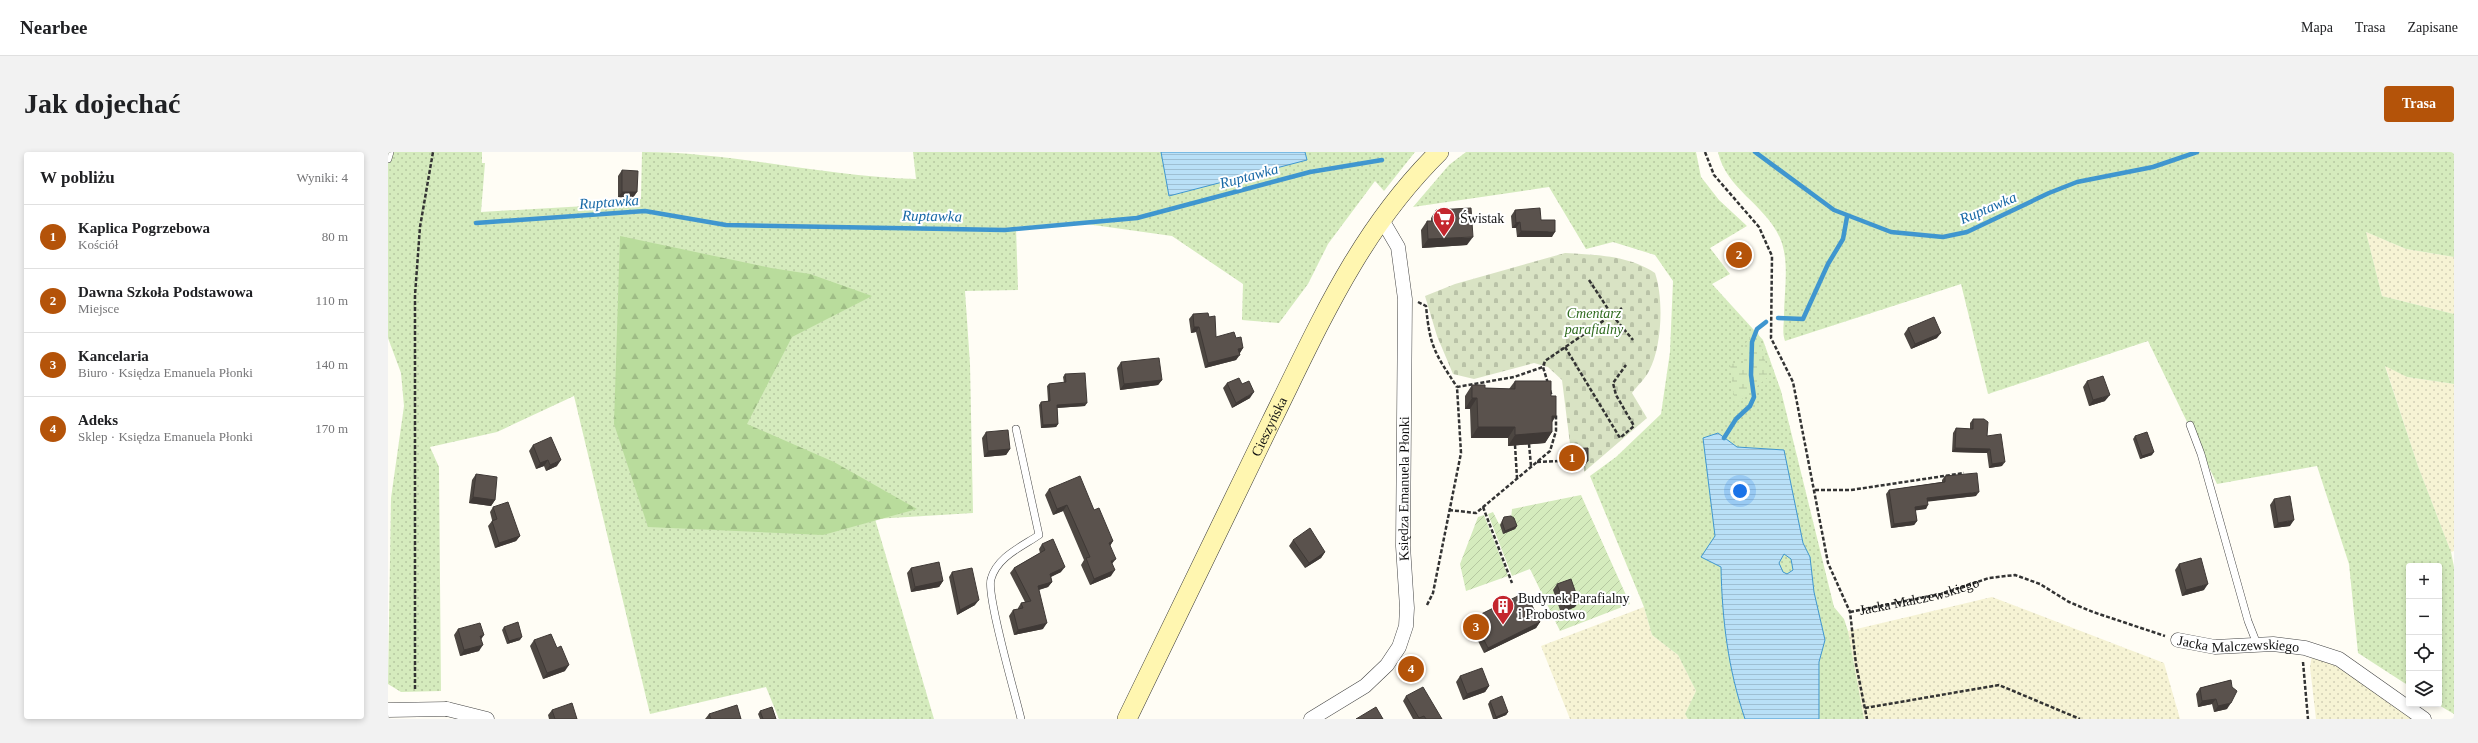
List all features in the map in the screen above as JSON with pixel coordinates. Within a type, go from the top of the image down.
[{"type":"main road","name":"Cieszyńska","points":[[1127,719],[1331,301],[1353,260],[1381,218],[1408,184],[1439,152]]},
{"type":"street","name":"Księdza Emanuela Płonki","points":[[1311,719],[1365,686],[1387,665],[1399,647],[1406,626],[1407,608],[1403,546],[1404,299],[1398,247],[1381,218]]},
{"type":"street","name":"Jacka Malczewskiego","points":[[2178,640],[2215,647],[2257,644],[2304,648],[2339,659],[2424,719]]},
{"type":"street","points":[[388,710],[447,709],[470,713],[487,719]]},
{"type":"lane","points":[[388,159],[390,152]]},
{"type":"lane","points":[[2190,425],[2201,454],[2248,620],[2257,644]]},
{"type":"lane","points":[[1016,429],[1039,535],[1004,558],[990,580],[996,616],[1021,719]]},
{"type":"path","points":[[415,689],[414,295],[421,221],[433,152]]},
{"type":"path","name":"Jacka Malczewskiego","points":[[1705,152],[1714,175],[1759,227],[1772,256],[1771,338],[1793,382],[1828,563],[1850,612],[1941,594],[1989,578],[2016,575],[2040,584],[2069,602],[2094,612],[2178,640]]},
{"type":"path","points":[[1589,280],[1612,315],[1633,340]]},
{"type":"path","points":[[1404,299],[1414,300],[1426,306],[1428,336],[1433,349],[1457,387],[1461,453],[1433,593],[1427,605]]},
{"type":"path","points":[[1554,406],[1543,367],[1545,361],[1622,308]]},
{"type":"path","points":[[1565,347],[1620,438],[1634,426],[1616,395],[1613,383],[1626,365]]},
{"type":"path","points":[[1457,387],[1514,377],[1543,367]]},
{"type":"path","points":[[1514,377],[1514,384]]},
{"type":"path","points":[[1449,510],[1476,513],[1550,451],[1556,431],[1555,412]]},
{"type":"path","points":[[1529,444],[1531,466]]},
{"type":"path","points":[[1515,445],[1517,478]]},
{"type":"path","points":[[1537,462],[1560,461]]},
{"type":"path","points":[[1815,490],[1851,490],[1964,473]]},
{"type":"path","points":[[1483,508],[1512,583]]},
{"type":"path","points":[[1850,612],[1856,664],[1867,719]]},
{"type":"path","points":[[2304,648],[2303,670],[2308,719]]},
{"type":"path","points":[[1865,708],[1999,685],[2080,719]]},
{"type":"shaded area","points":[[2366,232],[2406,249],[2454,257],[2454,314],[2382,296]]},
{"type":"shaded area","points":[[2385,365],[2407,377],[2454,384],[2454,551],[2451,552],[2418,466]]},
{"type":"shaded area","points":[[1992,597],[2164,663],[2180,719],[1864,719],[1848,631]]},
{"type":"shaded area","points":[[1644,607],[1652,635],[1678,655],[1696,691],[1685,714],[1688,719],[1570,719],[1541,646]]},
{"type":"shaded area","points":[[2312,655],[2348,672],[2413,719],[2316,719],[2310,667]]},
{"type":"green space","points":[[388,152],[482,152],[482,163],[485,163],[481,212],[586,206],[641,199],[642,152],[711,156],[847,174],[916,179],[913,152],[1415,152],[1384,191],[1375,181],[1328,244],[1308,284],[1279,323],[1242,320],[1243,284],[1172,236],[1072,222],[1016,227],[1018,290],[965,291],[970,364],[973,513],[875,519],[934,719],[779,719],[766,687],[650,714],[574,396],[497,432],[430,447],[439,467],[441,691],[401,692],[388,684],[391,498],[404,406],[401,373],[388,338]]},
{"type":"green space","points":[[1466,152],[1696,152],[1701,177],[1719,200],[1747,226],[1710,248],[1730,274],[1712,284],[1763,340],[1781,391],[1834,607],[1844,619],[1848,631],[1864,719],[1688,719],[1685,714],[1696,691],[1678,655],[1652,635],[1644,607],[1590,476],[1616,457],[1661,414],[1670,352],[1673,281],[1655,255],[1613,242],[1586,249],[1549,187],[1413,207],[1449,165]]},
{"type":"green space","points":[[1718,152],[2454,152],[2454,257],[2406,249],[2366,232],[2382,296],[2454,314],[2454,384],[2407,377],[2385,366],[2418,466],[2451,552],[2454,567],[2454,714],[2442,707],[2442,563],[2406,563],[2406,684],[2358,653],[2349,564],[2317,466],[2217,484],[2148,341],[1988,394],[1961,284],[1785,341],[1783,328],[1786,266],[1780,238],[1765,215],[1737,187],[1722,165]]},
{"type":"green space","points":[[620,236],[771,268],[810,274],[872,296],[792,337],[747,424],[834,462],[917,509],[823,535],[648,527],[614,424]]},
{"type":"green space","name":"Cmentarz parafialny","points":[[1565,253],[1612,257],[1623,259],[1645,267],[1655,273],[1660,296],[1660,323],[1657,349],[1647,374],[1632,393],[1647,418],[1584,472],[1584,450],[1570,444],[1562,380],[1548,367],[1534,363],[1474,379],[1453,374],[1437,336],[1425,296],[1455,284]]},
{"type":"green space","points":[[1757,329],[1769,376],[1735,405],[1730,364],[1744,363],[1745,344]]},
{"type":"green space","points":[[1581,495],[1630,604],[1560,631],[1530,569],[1512,576],[1488,514],[1493,512],[1499,524],[1511,519],[1512,509]]},
{"type":"green space","points":[[1484,515],[1508,576],[1466,591],[1460,564],[1478,517]]},
{"type":"water","points":[[1161,152],[1305,152],[1307,160],[1169,196]]},
{"type":"water","points":[[1718,433],[1737,447],[1784,450],[1803,543],[1810,557],[1814,592],[1825,640],[1819,662],[1819,719],[1745,719],[1734,681],[1727,644],[1721,567],[1701,557],[1715,536],[1703,438]],"holes":[[[1784,554],[1791,559],[1793,570],[1787,574],[1783,572],[1779,563]]]},
{"type":"building","points":[[622,170],[638,171],[637,192],[622,192]]},
{"type":"building","points":[[1471,208],[1473,237],[1428,239],[1427,221],[1437,221],[1436,210]]},
{"type":"building","points":[[1540,208],[1541,220],[1555,220],[1555,232],[1521,231],[1520,222],[1516,223],[1515,210]]},
{"type":"building","points":[[1742,242],[1750,257],[1741,262],[1732,248]]},
{"type":"building","points":[[1208,313],[1209,317],[1215,316],[1216,337],[1234,332],[1236,338],[1241,337],[1243,348],[1238,349],[1240,355],[1208,363],[1199,327],[1194,327],[1193,314]]},
{"type":"building","points":[[1934,317],[1941,333],[1915,344],[1908,328]]},
{"type":"building","points":[[1159,358],[1162,380],[1124,384],[1121,362]]},
{"type":"building","points":[[1085,373],[1087,403],[1057,405],[1058,424],[1043,425],[1041,402],[1050,401],[1049,384],[1066,382],[1065,374]]},
{"type":"building","points":[[2103,376],[2110,395],[2093,400],[2087,381]]},
{"type":"building","points":[[1239,378],[1242,384],[1249,381],[1254,392],[1236,403],[1227,383]]},
{"type":"building","points":[[1515,381],[1551,381],[1551,396],[1556,396],[1556,416],[1552,416],[1552,432],[1515,435],[1515,427],[1478,427],[1477,398],[1472,398],[1472,385],[1485,385],[1485,388],[1515,389]]},
{"type":"building","points":[[1973,419],[1984,419],[1988,422],[1987,436],[2001,434],[2005,462],[1992,464],[1990,449],[1955,448],[1956,428],[1973,429]]},
{"type":"building","points":[[1008,430],[1010,449],[988,451],[986,432]]},
{"type":"building","points":[[2147,432],[2154,452],[2142,456],[2135,436]]},
{"type":"building","points":[[551,437],[561,460],[550,465],[548,460],[540,463],[533,445]]},
{"type":"building","points":[[1588,448],[1588,461],[1564,461],[1564,449]]},
{"type":"building","points":[[1977,473],[1979,492],[1927,498],[1928,505],[1915,507],[1917,521],[1894,524],[1889,490],[1945,482],[1945,476]]},
{"type":"building","points":[[476,474],[497,477],[495,500],[473,497]]},
{"type":"building","points":[[1080,476],[1094,510],[1099,508],[1113,541],[1109,543],[1116,559],[1111,561],[1115,570],[1094,579],[1086,558],[1090,557],[1067,505],[1057,509],[1049,489]]},
{"type":"building","points":[[2290,496],[2294,520],[2278,523],[2274,499]]},
{"type":"building","points":[[508,502],[520,536],[499,543],[492,521],[497,519],[493,507]]},
{"type":"building","points":[[1511,516],[1514,518],[1517,526],[1505,531],[1502,522],[1504,517]]},
{"type":"building","points":[[1310,528],[1325,552],[1309,563],[1293,540]]},
{"type":"building","points":[[1053,539],[1065,567],[1050,574],[1052,582],[1038,586],[1047,623],[1018,630],[1013,610],[1023,608],[1021,603],[1031,601],[1014,568],[1045,550],[1042,544]]},
{"type":"building","points":[[2201,558],[2208,584],[2186,590],[2179,564]]},
{"type":"building","points":[[939,562],[943,581],[915,587],[911,568]]},
{"type":"building","points":[[972,568],[979,600],[960,610],[952,572]]},
{"type":"building","points":[[1571,579],[1579,602],[1565,607],[1557,584]]},
{"type":"building","name":"Budynek Parafialny i Probostwo","points":[[1522,594],[1523,597],[1527,595],[1540,622],[1488,648],[1473,618]]},
{"type":"building","points":[[518,622],[522,637],[509,641],[504,627]]},
{"type":"building","points":[[480,623],[484,635],[480,636],[483,645],[464,650],[458,629]]},
{"type":"building","points":[[551,634],[557,648],[561,646],[569,665],[547,673],[534,640]]},
{"type":"building","points":[[1411,657],[1421,662],[1415,674],[1405,670]]},
{"type":"building","points":[[1482,668],[1489,686],[1467,694],[1460,676]]},
{"type":"building","points":[[2231,680],[2232,687],[2237,691],[2231,703],[2218,706],[2216,699],[2202,701],[2200,688]]},
{"type":"building","points":[[1423,687],[1442,719],[1426,719],[1424,716],[1419,718],[1406,696]]},
{"type":"building","points":[[1502,696],[1508,712],[1496,717],[1490,701]]},
{"type":"building","points":[[572,703],[577,719],[555,719],[552,710]]},
{"type":"building","points":[[737,705],[741,719],[711,719],[709,714]]},
{"type":"building","points":[[772,707],[776,719],[763,719],[760,711]]},
{"type":"building","points":[[1376,707],[1383,719],[1356,719]]},
{"type":"waterway","name":"Ruptawka","points":[[1755,152],[1834,210],[1891,232],[1943,237],[1967,232],[2049,193],[2077,182],[2153,167],[2197,152]]},
{"type":"waterway","name":"Ruptawka","points":[[476,223],[645,211],[726,225],[1005,230],[1137,218],[1310,172],[1382,160]]},
{"type":"waterway","points":[[1778,318],[1803,319],[1828,264],[1843,239],[1847,217]]},
{"type":"waterway","points":[[1724,438],[1736,419],[1750,406],[1754,397],[1751,375],[1752,342],[1757,329],[1766,322]]},
{"type":"place","name":"Świstak","points":[[1444,238]]},
{"type":"place","name":"Dawna Szkoła Podstawowa","points":[[1739,255]]},
{"type":"place","name":"Kaplica Pogrzebowa","points":[[1572,458]]},
{"type":"place","name":"Budynek Parafialny i Probostwo","points":[[1503,626]]},
{"type":"place","name":"Kancelaria","points":[[1476,627]]},
{"type":"place","name":"Adeks","points":[[1411,669]]}]
